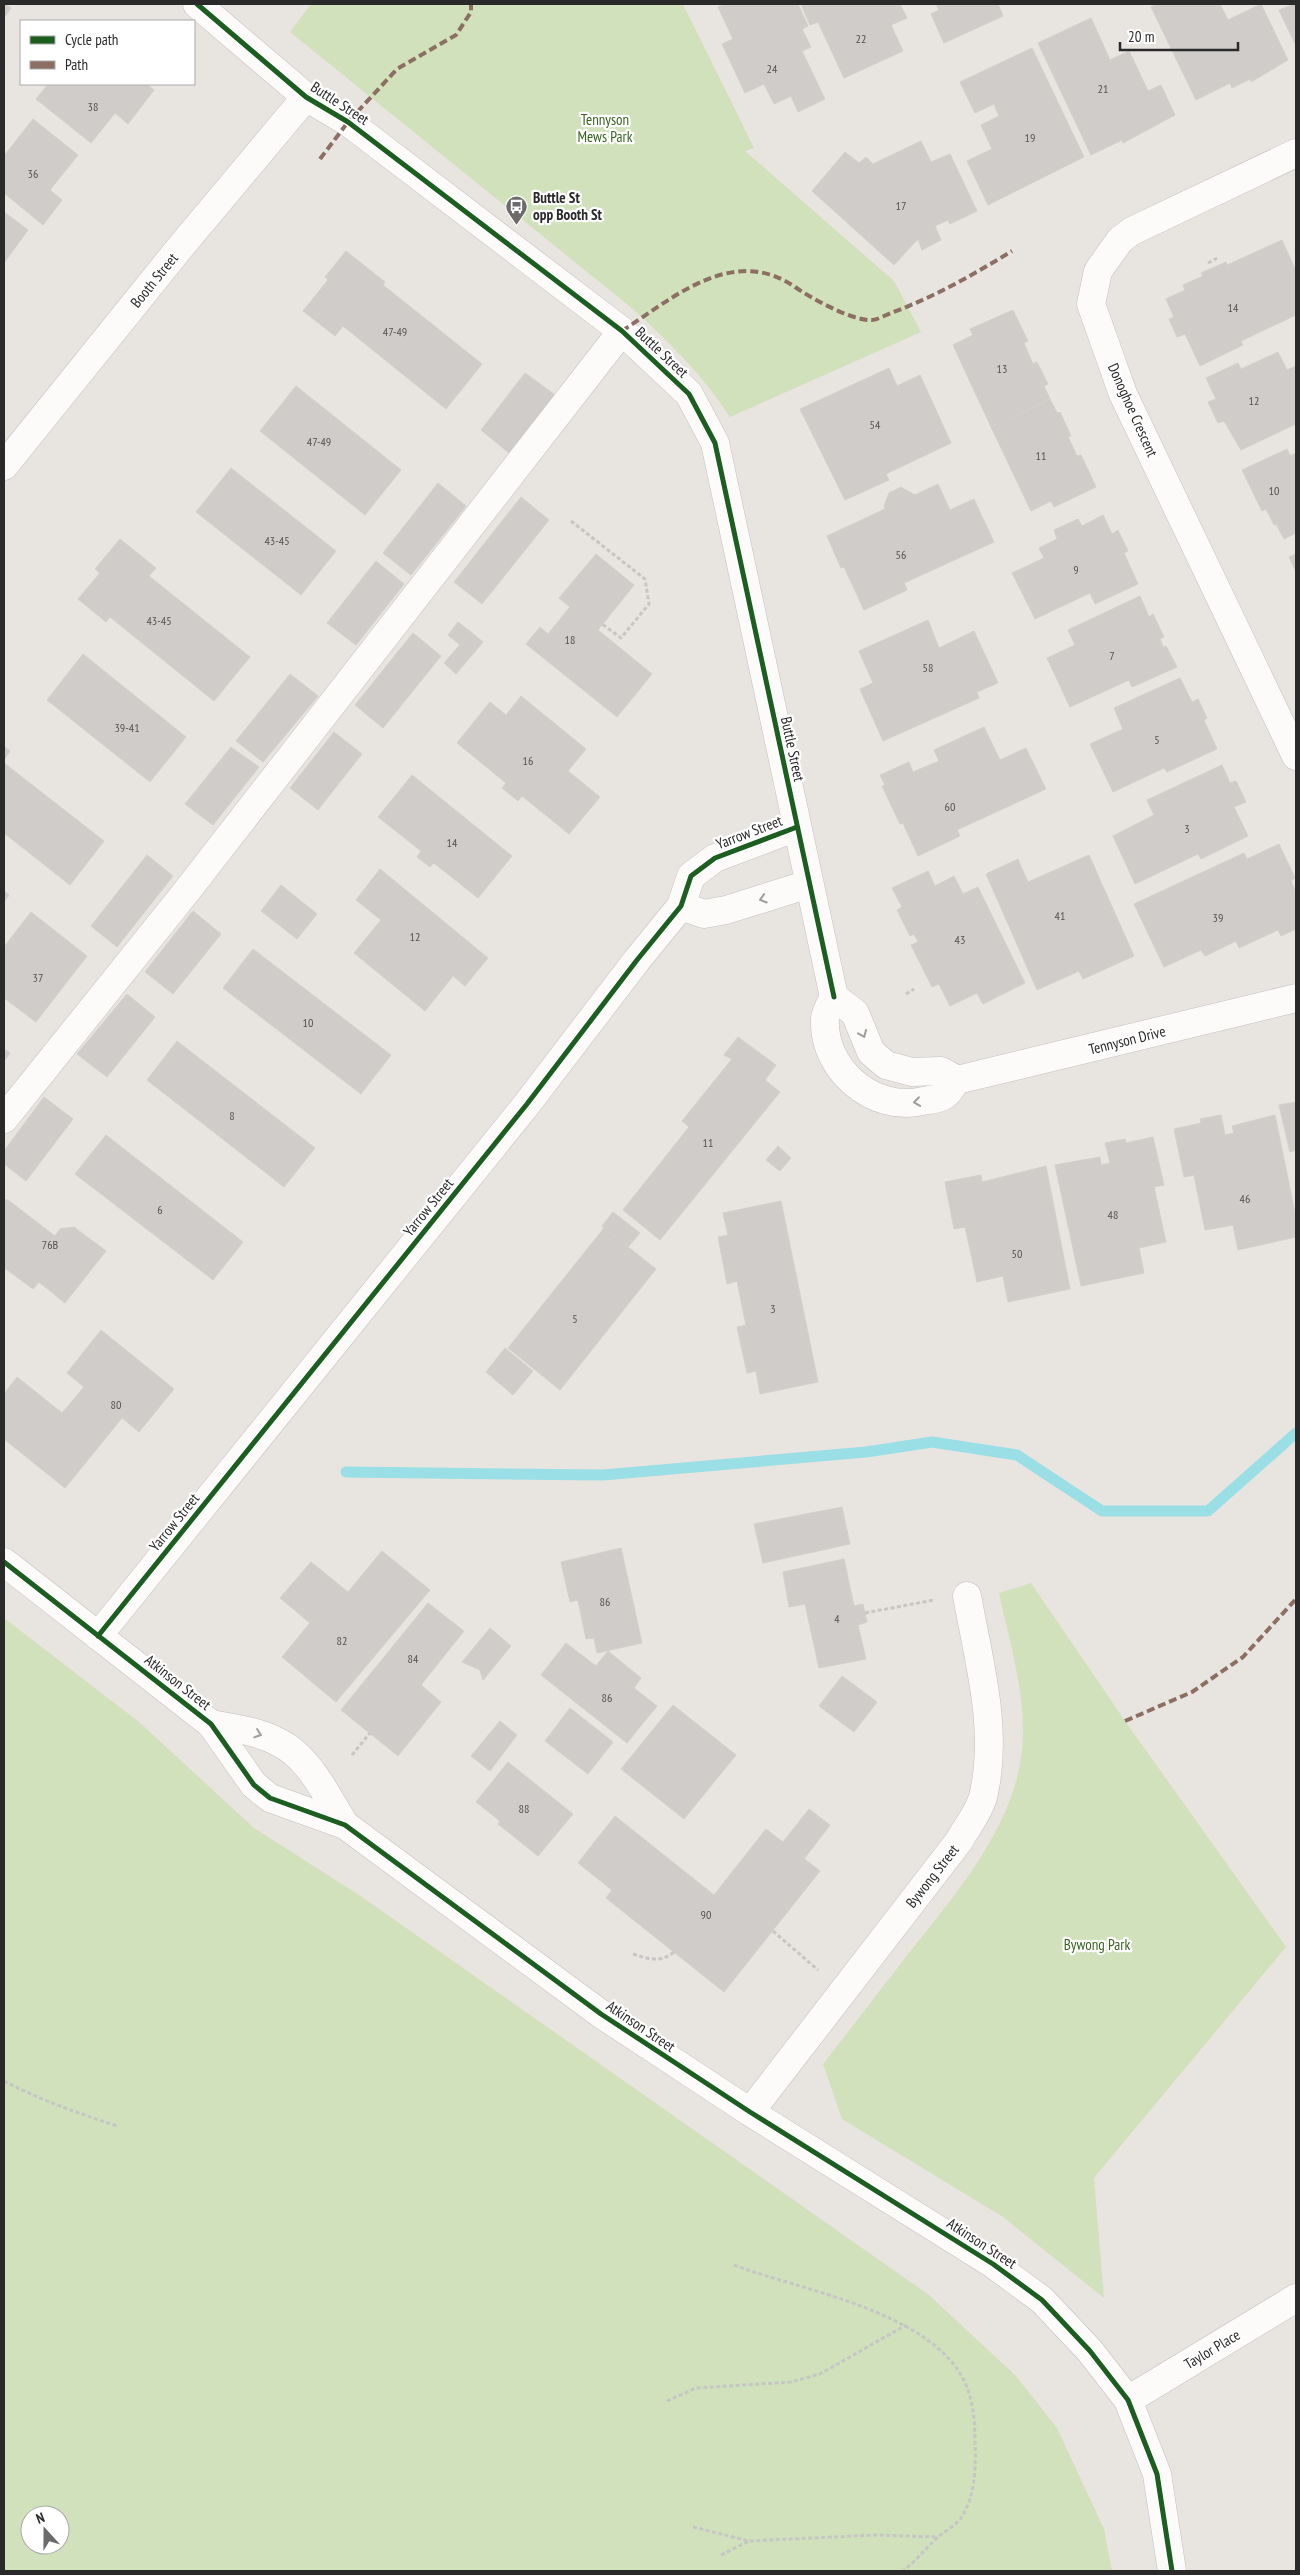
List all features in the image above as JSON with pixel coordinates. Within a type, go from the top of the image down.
[{"type":"street","name":"Buttle Street","points":[[197,4],[306,97],[348,122],[622,331],[689,394],[715,443],[834,997]]},
{"type":"street","name":"Booth Street","points":[[4,466],[178,250],[306,97]]},
{"type":"street","name":"Donoghoe Crescent","points":[[1296,153],[1132,231],[1120,240],[1098,271],[1091,304],[1123,394],[1296,756]]},
{"type":"street","points":[[4,1119],[186,892],[622,331]]},
{"type":"street","name":"Yarrow Street","points":[[98,1636],[527,1104],[637,960],[682,906],[691,876],[715,858],[797,827]]},
{"type":"street","points":[[682,906],[704,914],[726,910],[810,884]]},
{"type":"street","points":[[834,997],[855,1013],[871,1052],[886,1065],[912,1072],[941,1071],[957,1080],[944,1096],[915,1103],[886,1100],[862,1091],[846,1075],[829,1045],[825,1016],[834,997]]},
{"type":"street","name":"Tennyson Drive","points":[[957,1080],[1296,998]]},
{"type":"street","name":"Atkinson Street","points":[[4,1562],[211,1724],[254,1785],[270,1798],[346,1826],[601,2014],[750,2112],[994,2264],[1042,2300],[1090,2351],[1128,2400],[1157,2474],[1172,2571]]},
{"type":"street","name":"Bywong Street","points":[[750,2112],[959,1841],[982,1799],[991,1746],[984,1686],[967,1596]]},
{"type":"street","name":"Atkinson Street","points":[[211,1724],[253,1732],[278,1742],[294,1752],[306,1764],[346,1826]]},
{"type":"street","name":"Taylor Place","points":[[1128,2400],[1296,2298]]},
{"type":"path","points":[[1208,263],[1219,257]]},
{"type":"path","points":[[571,521],[645,579],[649,604],[620,638],[602,624]]},
{"type":"path","points":[[906,994],[914,990]]},
{"type":"path","points":[[865,1613],[919,1602],[967,1596]]},
{"type":"path","points":[[352,1755],[370,1733]]},
{"type":"path","points":[[773,1931],[842,1992]]},
{"type":"path","points":[[633,1954],[651,1960],[667,1957],[674,1952]]},
{"type":"path","points":[[4,2081],[38,2098],[117,2126]]},
{"type":"path","points":[[734,2266],[872,2310],[907,2325],[954,2364],[966,2384],[973,2405],[976,2461],[972,2493],[960,2518],[937,2537],[903,2571]]},
{"type":"path","points":[[668,2402],[696,2388],[791,2382],[820,2374],[880,2342],[907,2325]]},
{"type":"path","points":[[693,2527],[749,2541],[876,2535],[937,2537]]},
{"type":"path","points":[[720,2555],[749,2541]]},
{"type":"green space","name":"Tennyson Mews Park","points":[[311,4],[683,4],[754,148],[745,151],[894,281],[921,332],[730,417],[685,360],[633,309],[290,32]]},
{"type":"green space","name":"Bywong Park","points":[[1031,1583],[1125,1721],[1286,1947],[1094,2178],[1104,2298],[1003,2217],[842,2119],[823,2064],[948,1904],[985,1851],[1000,1823],[1012,1794],[1020,1763],[1023,1732],[1018,1679],[999,1593]]},
{"type":"green space","points":[[4,1618],[139,1722],[254,1828],[362,1897],[929,2295],[1016,2376],[1057,2428],[1104,2529],[1112,2571],[4,2571]]},
{"type":"building","points":[[4,4],[11,8],[4,18]]},
{"type":"building","points":[[725,4],[798,4],[808,26],[802,29],[811,47],[802,51],[825,99],[798,112],[791,96],[774,104],[764,84],[745,93],[722,44],[733,39],[718,7]]},
{"type":"building","points":[[801,4],[900,4],[907,18],[891,25],[903,51],[844,78],[818,22],[810,25]]},
{"type":"building","points":[[936,4],[998,4],[1003,16],[944,43],[931,14],[939,10]]},
{"type":"building","points":[[1157,4],[1220,4],[1228,20],[1261,4],[1288,60],[1251,82],[1250,79],[1232,88],[1230,83],[1196,100],[1151,7]]},
{"type":"building","points":[[1296,4],[1296,46],[1279,10]]},
{"type":"building","points":[[1091,18],[1110,60],[1129,51],[1148,91],[1161,85],[1175,115],[1123,143],[1122,140],[1091,155],[1038,43]]},
{"type":"building","points":[[1032,48],[1084,157],[988,205],[967,161],[992,149],[981,125],[999,116],[994,104],[975,113],[960,82]]},
{"type":"building","points":[[47,85],[147,85],[154,90],[128,124],[115,113],[91,143],[36,99]]},
{"type":"building","points":[[33,119],[78,155],[50,190],[62,200],[43,225],[4,193],[4,156]]},
{"type":"building","points":[[921,141],[931,162],[950,154],[977,211],[950,224],[948,220],[935,226],[941,240],[922,250],[918,239],[894,265],[812,191],[845,152],[859,163],[866,157],[873,164]]},
{"type":"building","points":[[4,212],[28,230],[4,263]]},
{"type":"building","points":[[1282,240],[1296,271],[1296,315],[1241,341],[1243,345],[1200,366],[1185,334],[1177,337],[1169,319],[1174,317],[1166,299],[1185,290],[1183,285],[1203,276],[1201,273],[1226,262],[1227,265]]},
{"type":"building","points":[[346,251],[385,282],[383,285],[482,364],[446,409],[343,326],[335,336],[303,311],[328,280],[325,277]]},
{"type":"building","points":[[1013,310],[1028,341],[1024,343],[1033,364],[1037,362],[1048,384],[1044,386],[1050,399],[991,427],[953,345],[973,335],[970,329]]},
{"type":"building","points":[[1278,352],[1287,370],[1296,366],[1296,424],[1241,450],[1224,421],[1218,423],[1208,402],[1216,399],[1206,378],[1238,363],[1241,369]]},
{"type":"building","points":[[889,368],[897,386],[920,375],[951,443],[886,474],[889,480],[845,500],[800,409]]},
{"type":"building","points":[[525,373],[555,395],[509,453],[481,430]]},
{"type":"building","points":[[296,386],[401,470],[365,515],[260,431]]},
{"type":"building","points":[[1050,399],[1057,413],[1060,412],[1071,436],[1068,437],[1077,456],[1081,455],[1096,487],[1054,507],[1051,501],[1031,511],[991,427]]},
{"type":"building","points":[[1287,449],[1290,456],[1296,453],[1296,533],[1284,539],[1266,509],[1262,511],[1242,470]]},
{"type":"building","points":[[231,468],[336,551],[301,595],[196,512]]},
{"type":"building","points":[[438,483],[466,506],[411,575],[383,553]]},
{"type":"building","points":[[938,484],[950,510],[974,499],[994,542],[904,583],[907,590],[864,610],[844,567],[841,568],[827,536],[885,509],[884,506],[889,493],[901,487],[915,495]]},
{"type":"building","points":[[521,497],[549,520],[482,604],[454,582]]},
{"type":"building","points":[[1103,515],[1112,534],[1118,530],[1128,551],[1124,553],[1138,584],[1095,604],[1090,593],[1035,619],[1012,573],[1044,558],[1039,548],[1057,539],[1054,530],[1078,519],[1082,526]]},
{"type":"building","points":[[120,539],[156,568],[149,576],[250,657],[214,701],[110,617],[106,622],[78,599],[100,573],[95,569]]},
{"type":"building","points":[[596,554],[634,585],[598,630],[652,674],[617,717],[526,644],[540,627],[548,634],[570,607],[559,598]]},
{"type":"building","points":[[1296,554],[1296,572],[1289,557]]},
{"type":"building","points":[[376,561],[404,584],[356,645],[327,623]]},
{"type":"building","points":[[1140,596],[1149,617],[1153,614],[1164,637],[1160,639],[1163,647],[1166,646],[1177,667],[1132,687],[1129,680],[1070,707],[1047,658],[1075,645],[1068,630]]},
{"type":"building","points":[[928,620],[939,648],[974,631],[998,683],[977,692],[979,698],[883,741],[860,689],[873,683],[859,651]]},
{"type":"building","points":[[458,622],[471,632],[460,645],[448,635]]},
{"type":"building","points":[[471,632],[483,642],[456,674],[444,663]]},
{"type":"building","points":[[413,633],[441,656],[383,728],[355,705]]},
{"type":"building","points":[[83,654],[186,737],[150,782],[47,700]]},
{"type":"building","points":[[290,674],[318,696],[263,762],[236,741]]},
{"type":"building","points":[[1180,678],[1192,702],[1198,699],[1207,718],[1204,720],[1217,749],[1167,772],[1164,768],[1113,792],[1090,744],[1123,729],[1114,708]]},
{"type":"building","points":[[521,696],[586,749],[568,771],[600,797],[569,834],[522,796],[518,801],[502,788],[506,783],[457,743],[490,702],[506,715]]},
{"type":"building","points":[[984,727],[1000,760],[1026,748],[1046,789],[957,830],[960,836],[918,856],[903,823],[900,824],[882,786],[885,785],[880,775],[909,762],[913,772],[939,761],[934,750]]},
{"type":"building","points":[[334,732],[362,754],[318,810],[290,788]]},
{"type":"building","points":[[4,746],[10,751],[4,760]]},
{"type":"building","points":[[231,747],[259,767],[213,825],[185,804]]},
{"type":"building","points":[[4,763],[104,841],[70,885],[4,833]]},
{"type":"building","points":[[1222,765],[1230,783],[1236,781],[1246,802],[1234,807],[1248,836],[1201,859],[1198,854],[1135,884],[1113,836],[1154,815],[1147,800]]},
{"type":"building","points":[[412,775],[512,856],[478,898],[434,863],[430,867],[417,857],[421,851],[378,817]]},
{"type":"building","points":[[1279,844],[1295,878],[1291,881],[1296,893],[1296,929],[1281,936],[1278,930],[1239,948],[1236,941],[1205,956],[1201,950],[1164,967],[1134,904],[1244,853],[1247,859]]},
{"type":"building","points":[[147,855],[173,876],[117,947],[91,926]]},
{"type":"building","points":[[1089,855],[1134,956],[1083,979],[1079,971],[1037,990],[986,874],[1018,859],[1028,882]]},
{"type":"building","points":[[380,869],[488,958],[465,986],[453,976],[425,1011],[354,953],[381,920],[356,900]]},
{"type":"building","points":[[928,871],[935,886],[954,876],[963,894],[978,887],[1025,983],[983,1004],[977,993],[950,1006],[939,984],[932,987],[911,945],[918,942],[914,934],[910,936],[897,910],[902,907],[892,888]]},
{"type":"building","points":[[281,885],[317,914],[297,939],[261,911]]},
{"type":"building","points":[[4,891],[9,895],[4,902]]},
{"type":"building","points":[[193,911],[221,934],[173,994],[145,972]]},
{"type":"building","points":[[31,912],[87,956],[36,1022],[4,998],[4,947]]},
{"type":"building","points":[[253,949],[391,1055],[361,1094],[223,988]]},
{"type":"building","points":[[127,994],[155,1017],[107,1077],[77,1054]]},
{"type":"building","points":[[738,1037],[776,1065],[765,1080],[780,1092],[660,1240],[623,1210],[689,1127],[682,1121],[732,1059],[724,1055]]},
{"type":"building","points":[[177,1041],[315,1148],[284,1187],[147,1080]]},
{"type":"building","points":[[4,1049],[10,1053],[4,1061]]},
{"type":"building","points":[[44,1097],[73,1119],[26,1181],[4,1164],[4,1151]]},
{"type":"building","points":[[1296,1102],[1296,1150],[1290,1152],[1279,1105]]},
{"type":"building","points":[[1221,1115],[1225,1135],[1234,1133],[1232,1126],[1275,1115],[1296,1218],[1296,1237],[1238,1250],[1233,1225],[1205,1230],[1194,1175],[1184,1177],[1174,1129],[1201,1123],[1200,1119]]},
{"type":"building","points":[[106,1135],[243,1242],[213,1280],[75,1174]]},
{"type":"building","points":[[1153,1137],[1164,1185],[1154,1187],[1166,1242],[1139,1248],[1144,1273],[1081,1286],[1055,1165],[1100,1157],[1101,1165],[1110,1163],[1105,1143],[1125,1139],[1126,1143]]},
{"type":"building","points":[[778,1146],[791,1158],[780,1171],[766,1160]]},
{"type":"building","points":[[1046,1166],[1070,1289],[1008,1302],[1003,1276],[977,1282],[965,1227],[954,1229],[945,1182],[981,1175],[982,1182]]},
{"type":"building","points":[[4,1200],[8,1200],[55,1236],[60,1229],[74,1227],[106,1251],[65,1303],[39,1282],[33,1289],[6,1269],[4,1272]]},
{"type":"building","points":[[781,1201],[818,1382],[760,1394],[756,1371],[747,1373],[737,1327],[746,1325],[737,1281],[727,1284],[718,1237],[728,1235],[723,1213]]},
{"type":"building","points":[[613,1212],[640,1233],[628,1247],[602,1226]]},
{"type":"building","points":[[604,1228],[656,1269],[560,1390],[508,1348]]},
{"type":"building","points":[[101,1330],[174,1389],[139,1432],[122,1418],[65,1488],[4,1439],[4,1394],[17,1377],[62,1413],[84,1387],[67,1373]]},
{"type":"building","points":[[505,1348],[533,1371],[513,1395],[486,1372]]},
{"type":"building","points":[[842,1507],[850,1544],[763,1563],[754,1524]]},
{"type":"building","points":[[621,1548],[642,1643],[597,1653],[594,1638],[586,1639],[578,1600],[570,1602],[561,1562]]},
{"type":"building","points":[[382,1551],[430,1590],[336,1702],[282,1657],[310,1623],[280,1598],[311,1562],[348,1592]]},
{"type":"building","points":[[844,1559],[854,1606],[863,1604],[867,1622],[858,1625],[866,1659],[819,1668],[805,1604],[789,1607],[783,1572]]},
{"type":"building","points":[[428,1603],[464,1631],[421,1685],[441,1702],[398,1756],[341,1710]]},
{"type":"building","points":[[490,1628],[511,1646],[483,1680],[480,1670],[462,1662]]},
{"type":"building","points":[[566,1643],[596,1666],[608,1651],[641,1678],[634,1688],[657,1706],[627,1743],[541,1675]]},
{"type":"building","points":[[842,1676],[877,1702],[854,1732],[819,1706]]},
{"type":"building","points":[[673,1705],[736,1755],[684,1819],[621,1769]]},
{"type":"building","points":[[570,1708],[613,1742],[588,1774],[545,1741]]},
{"type":"building","points":[[500,1721],[517,1735],[490,1771],[471,1756]]},
{"type":"building","points":[[508,1762],[573,1814],[538,1856],[498,1824],[500,1821],[476,1802]]},
{"type":"building","points":[[809,1809],[830,1825],[804,1859],[783,1842]]},
{"type":"building","points":[[615,1816],[714,1895],[766,1829],[820,1871],[724,1992],[606,1898],[612,1890],[578,1863]]},
{"type":"waterway","points":[[346,1472],[603,1475],[866,1452],[932,1442],[1017,1455],[1102,1511],[1208,1511],[1296,1433]]},
{"type":"marked path","points":[[320,159],[348,122],[397,69],[456,35],[471,12],[471,4]]},
{"type":"marked path","points":[[622,331],[662,304],[704,280],[726,273],[749,271],[772,275],[842,312],[862,319],[875,320],[938,293],[1012,251]]},
{"type":"marked path","points":[[1125,1721],[1192,1692],[1243,1657],[1296,1599]]},
{"type":"cycle path","points":[[197,4],[306,97],[348,122],[622,331],[689,394],[715,443],[834,997]]},
{"type":"cycle path","points":[[98,1636],[527,1104],[637,960],[681,906],[691,876],[715,858],[797,827]]},
{"type":"cycle path","points":[[4,1562],[211,1724],[254,1785],[270,1798],[345,1825],[601,2014],[750,2112],[993,2264],[1042,2300],[1090,2351],[1128,2400],[1157,2474],[1172,2571]]},
{"type":"place","name":"Buttle St opp Booth St","points":[[517,225]]}]
